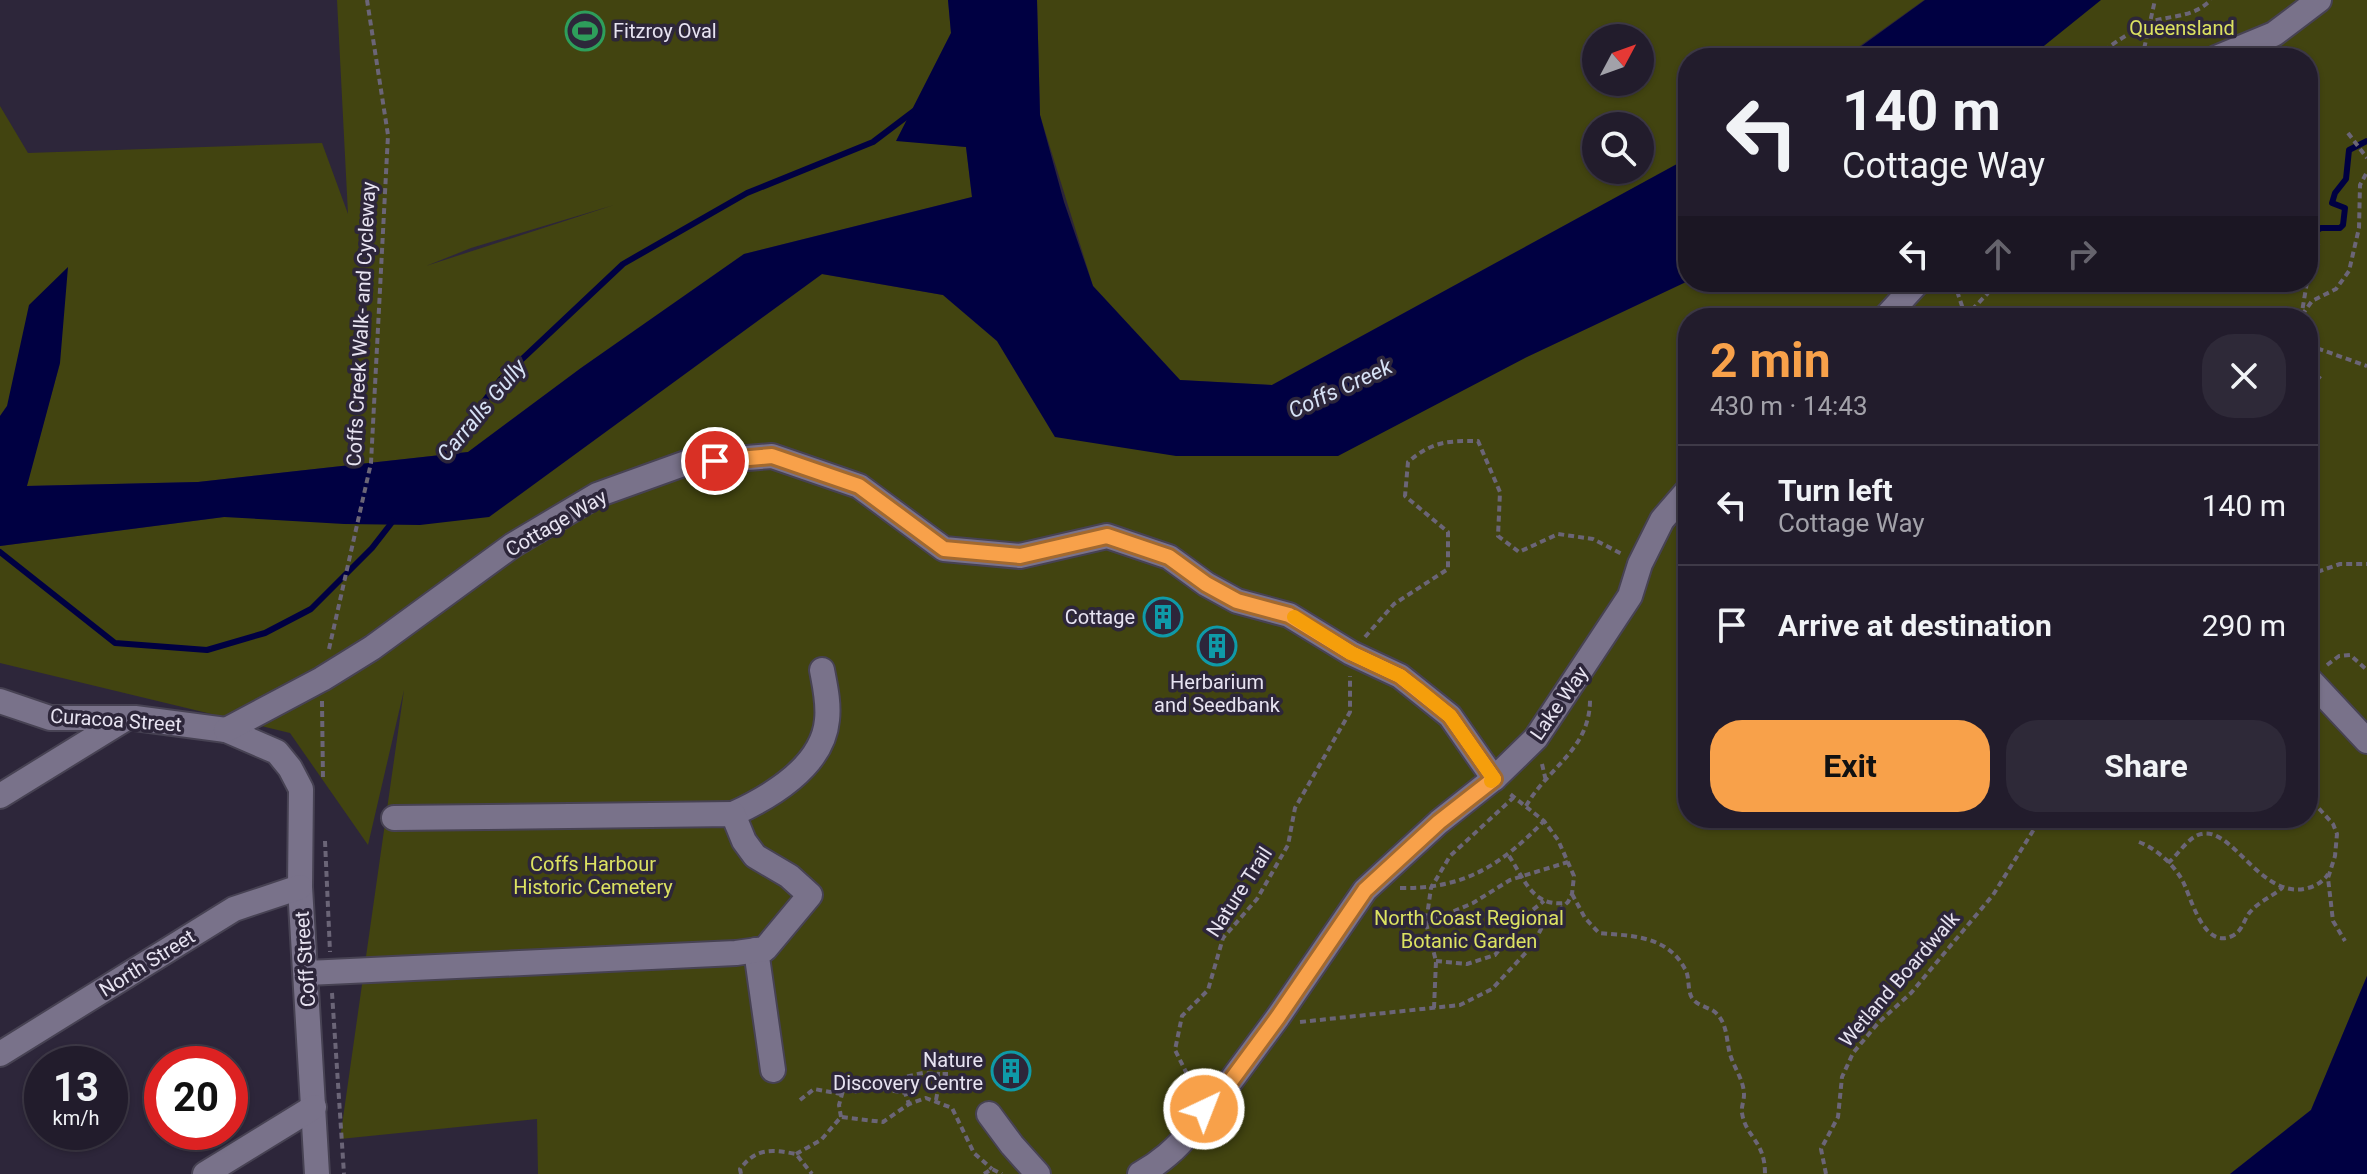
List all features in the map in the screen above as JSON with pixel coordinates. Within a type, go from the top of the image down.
[{"type":"street","points":[[2240,48],[2274,34],[2319,0]]},
{"type":"street","points":[[1894,308],[1909,292]]},
{"type":"street","name":"Cottage Way","points":[[226,730],[322,679],[435,604],[513,545],[597,495],[686,463],[772,456],[859,486],[944,549],[1020,556],[1107,536],[1169,557],[1206,584],[1237,601],[1289,615],[1351,653],[1400,676],[1450,716],[1494,779]]},
{"type":"street","name":"Lake Way","points":[[1140,1174],[1181,1141],[1204,1109],[1216,1101],[1365,890],[1439,822],[1494,779],[1536,738],[1630,596],[1640,564],[1662,520],[1678,502]]},
{"type":"street","points":[[394,818],[733,814],[763,800],[793,779],[815,752],[827,723],[827,696],[822,670]]},
{"type":"street","points":[[2318,689],[2367,741]]},
{"type":"street","name":"Curacoa Street","points":[[0,701],[50,718],[135,718],[226,730],[277,752]]},
{"type":"street","points":[[0,796],[125,719]]},
{"type":"street","name":"Coff Street","points":[[277,752],[301,789],[300,887],[319,972],[314,1107],[317,1174]]},
{"type":"street","points":[[319,972],[736,953],[765,949],[810,895],[789,876],[755,856],[744,841],[733,814]]},
{"type":"street","name":"North Street","points":[[0,1054],[234,909],[300,887]]},
{"type":"street","points":[[756,950],[773,1070]]},
{"type":"street","points":[[205,1174],[314,1107]]},
{"type":"street","points":[[989,1114],[1038,1174]]},
{"type":"path","name":"Coffs Creek Walk- and Cycleway","points":[[323,783],[322,679],[371,463],[388,135],[367,0]]},
{"type":"path","points":[[2144,48],[2155,0]]},
{"type":"path","points":[[2107,48],[2150,22],[2195,13],[2211,0]]},
{"type":"path","points":[[2147,34],[2159,35],[2164,31]]},
{"type":"path","points":[[2348,133],[2367,158]]},
{"type":"path","points":[[2307,308],[2312,301],[2336,289],[2349,271],[2359,228],[2360,185],[2367,172]]},
{"type":"path","points":[[1974,308],[1988,293]]},
{"type":"path","points":[[2318,349],[2367,366]]},
{"type":"path","points":[[1351,653],[1394,604],[1448,569],[1448,532],[1405,496],[1408,462],[1426,447],[1449,441],[1478,441],[1500,492],[1498,536],[1519,552],[1558,534],[1593,539],[1640,564]]},
{"type":"path","points":[[2318,572],[2340,564],[2367,564]]},
{"type":"path","name":"Nature Trail","points":[[1204,1109],[1175,1050],[1182,1016],[1208,990],[1223,938],[1257,899],[1288,845],[1295,808],[1350,712],[1351,653]]},
{"type":"path","points":[[2318,672],[2339,656],[2350,655],[2367,670]]},
{"type":"path","points":[[1272,1025],[1460,1005],[1492,989],[1533,945],[1543,925],[1568,902],[1574,876],[1558,840],[1544,821],[1500,788],[1494,779]]},
{"type":"path","points":[[1434,1008],[1436,961],[1426,923],[1431,888],[1450,856],[1514,797]]},
{"type":"path","points":[[2139,842],[2168,863],[2183,880],[2193,909],[2207,929],[2219,936],[2232,936],[2253,909],[2282,888],[2310,888],[2323,881],[2328,874],[2335,856],[2337,834],[2329,817],[2318,807]]},
{"type":"path","points":[[1365,890],[1431,888],[1460,882],[1509,856],[1544,821]]},
{"type":"path","name":"Wetland Boardwalk","points":[[1826,1174],[1821,1149],[1838,1117],[1842,1077],[1853,1053],[1879,1022],[1911,993],[1993,895],[2035,828]]},
{"type":"path","points":[[324,830],[319,972],[344,1174]]},
{"type":"path","points":[[2168,863],[2198,834],[2217,835],[2245,861],[2282,888]]},
{"type":"path","points":[[1509,856],[1530,892],[1544,901],[1568,902]]},
{"type":"path","points":[[1426,923],[1473,903],[1510,880],[1568,862]]},
{"type":"path","points":[[2328,874],[2332,916],[2345,941]]},
{"type":"path","points":[[1572,894],[1585,918],[1599,933],[1651,938],[1671,953],[1686,969],[1692,998],[1704,1008],[1715,1011],[1723,1022],[1730,1055],[1744,1094],[1741,1110],[1765,1158],[1765,1174]]},
{"type":"path","points":[[1436,961],[1467,964],[1495,955],[1525,916],[1544,901]]},
{"type":"path","points":[[909,1104],[902,1086],[904,1077],[923,1073],[948,1074]]},
{"type":"path","points":[[936,1100],[936,1082],[940,1074]]},
{"type":"path","points":[[841,1117],[839,1105],[844,1087],[857,1092]]},
{"type":"path","points":[[800,1100],[814,1089],[841,1094]]},
{"type":"path","points":[[883,1089],[905,1093]]},
{"type":"path","points":[[841,1117],[883,1122],[921,1098],[936,1100],[952,1108],[974,1153],[1002,1174]]},
{"type":"path","points":[[741,1174],[740,1169],[756,1153],[772,1150],[796,1154],[821,1140],[841,1117]]},
{"type":"path","points":[[796,1154],[812,1174]]},
{"type":"path","points":[[984,1174],[992,1169]]},
{"type":"green space","points":[[337,0],[948,0],[951,33],[897,140],[966,147],[972,197],[744,254],[468,452],[198,482],[26,486],[60,363],[7,406],[0,416],[0,106],[28,153],[322,143],[348,214]],"holes":[[[614,205],[426,266],[471,248]]]},
{"type":"green space","points":[[1037,0],[1924,0],[1857,48],[1678,48],[1678,163],[1654,177],[1654,112],[1582,112],[1582,184],[1640,184],[1272,385],[1180,380],[1093,286],[1040,115]]},
{"type":"green space","points":[[2100,0],[2367,0],[2367,976],[2311,1110],[2230,1174],[538,1174],[537,1119],[340,1139],[404,690],[368,845],[290,733],[0,663],[0,546],[224,517],[489,517],[822,274],[943,295],[997,341],[1055,437],[1529,356],[1678,286],[1678,292],[2318,292],[2318,48],[2041,48]]},
{"type":"water","name":"Coffs Creek","points":[[948,0],[1037,0],[1040,115],[1064,202],[1093,286],[1180,380],[1272,385],[1640,184],[1654,184],[1654,177],[1678,163],[1678,286],[1529,356],[1338,456],[1176,456],[1055,437],[997,341],[943,295],[822,274],[489,517],[420,525],[224,517],[0,546],[0,416],[7,406],[29,305],[68,267],[60,363],[27,486],[198,482],[468,452],[744,254],[972,197],[966,147],[896,141],[951,33]]},
{"type":"water","points":[[1925,0],[2101,0],[2041,48],[1859,48]]},
{"type":"water","points":[[2367,976],[2367,1174],[2230,1174],[2311,1110]]},
{"type":"waterway","name":"Carralls Gully","points":[[439,461],[500,380],[623,264],[747,193],[873,142],[914,111]]},
{"type":"waterway","points":[[2318,230],[2340,228],[2343,225],[2345,208],[2332,203],[2335,193],[2346,179],[2349,150],[2367,141]]},
{"type":"waterway","name":"Carralls Gully","points":[[0,552],[115,643],[207,650],[265,633],[311,609],[372,548],[393,521]]},
{"type":"slow traffic","points":[[1294,617],[1351,653],[1400,676],[1450,716],[1494,779],[1491,781]]},
{"type":"place","name":"Fitzroy Oval","points":[[585,31]]},
{"type":"place","name":"Cottage","points":[[1163,617]]},
{"type":"place","name":"Herbarium and Seedbank","points":[[1217,646]]},
{"type":"place","name":"Nature Discovery Centre","points":[[1011,1071]]},
{"type":"route","points":[[715,461],[772,456],[859,486],[944,549],[1020,556],[1107,536],[1169,557],[1206,584],[1237,601],[1289,615],[1351,653],[1400,676],[1450,716],[1494,779],[1439,822],[1365,890],[1278,1017],[1216,1101],[1204,1109]]},
{"type":"park label","name":"Queensland","points":[[2182,28]]},
{"type":"park label","name":"Coffs Harbour Historic Cemetery","points":[[593,876]]},
{"type":"park label","name":"North Coast Regional Botanic Garden","points":[[1469,930]]}]
